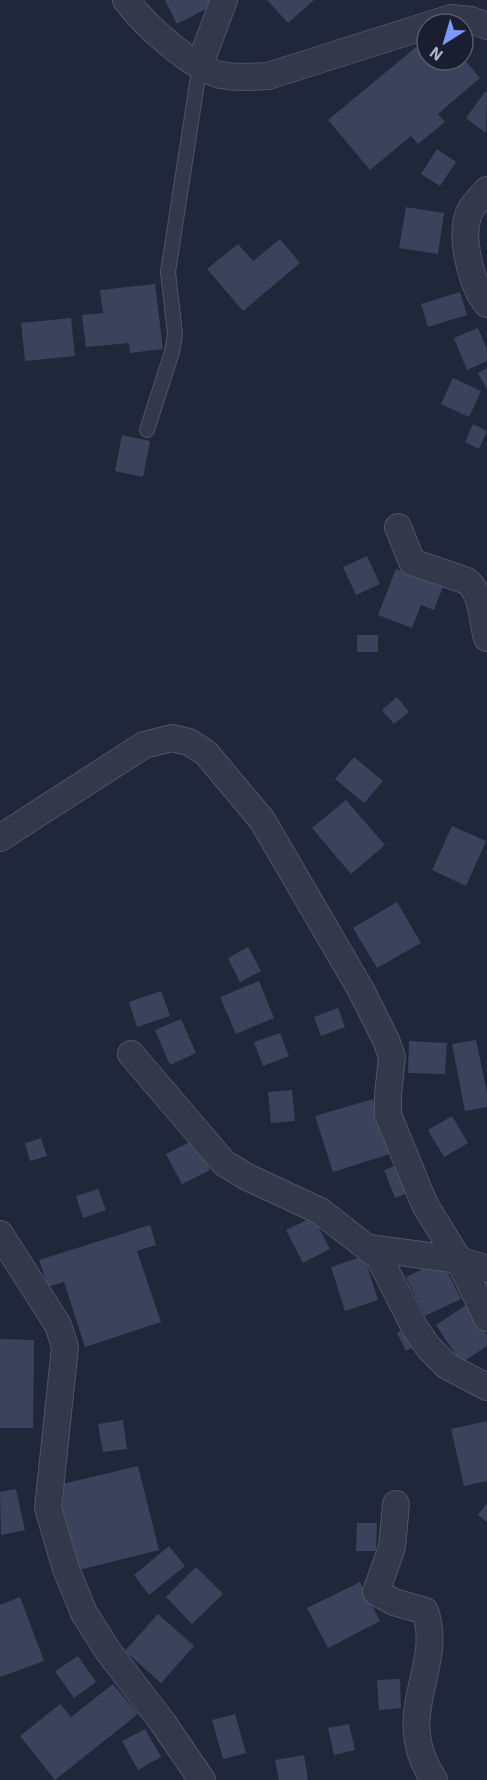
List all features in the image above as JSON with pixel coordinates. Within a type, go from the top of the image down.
[{"type":"street","points":[[126,0],[139,17],[200,64],[219,74],[243,78],[268,76],[432,22],[452,18],[471,20],[487,26]]},
{"type":"street","points":[[200,64],[224,0]]},
{"type":"street","points":[[487,190],[468,215],[466,237],[477,293],[487,304]]},
{"type":"street","points":[[398,527],[412,562],[467,581],[473,587],[482,608],[487,639]]},
{"type":"street","points":[[0,838],[144,745],[172,738],[189,742],[206,753],[262,820],[362,990],[392,1057],[388,1115],[425,1204],[459,1260],[487,1318]]},
{"type":"street","points":[[131,1053],[224,1163],[247,1178],[320,1211],[369,1248],[385,1266],[415,1328],[429,1348],[447,1366],[487,1387]]},
{"type":"street","points":[[0,1234],[58,1325],[65,1347],[48,1508],[66,1569],[84,1613],[108,1651],[163,1723],[202,1780]]},
{"type":"street","points":[[369,1248],[459,1260],[487,1269]]},
{"type":"street","points":[[396,1504],[392,1547],[376,1592],[394,1602],[425,1611],[431,1629],[415,1718],[418,1748],[434,1780]]},
{"type":"lane","points":[[147,430],[174,343],[175,318],[168,286],[170,254],[200,64]]},
{"type":"building","points":[[165,0],[209,0],[212,6],[177,24]]},
{"type":"building","points":[[267,0],[314,0],[288,23]]},
{"type":"building","points":[[415,48],[415,72],[475,72],[480,78],[438,114],[445,122],[418,144],[411,136],[370,170],[328,120]]},
{"type":"building","points":[[485,92],[487,93],[486,133],[466,118]]},
{"type":"building","points":[[437,149],[456,162],[440,186],[421,174]]},
{"type":"building","points":[[406,207],[444,213],[438,254],[399,248]]},
{"type":"building","points":[[280,239],[300,263],[243,311],[207,269],[238,244],[253,261]]},
{"type":"building","points":[[155,284],[163,349],[130,353],[129,343],[86,347],[82,315],[103,313],[100,290]]},
{"type":"building","points":[[460,292],[467,315],[428,327],[421,304]]},
{"type":"building","points":[[71,318],[75,356],[25,361],[21,323]]},
{"type":"building","points":[[478,328],[487,349],[487,361],[467,370],[454,338]]},
{"type":"building","points":[[487,368],[487,389],[478,373]]},
{"type":"building","points":[[453,378],[481,391],[469,417],[441,404]]},
{"type":"building","points":[[473,424],[487,431],[479,449],[465,442]]},
{"type":"building","points":[[122,435],[150,441],[143,477],[115,471]]},
{"type":"building","points":[[367,556],[380,584],[356,595],[343,567]]},
{"type":"building","points":[[396,569],[443,587],[434,610],[421,605],[412,628],[378,615]]},
{"type":"building","points":[[357,635],[378,635],[378,652],[357,652]]},
{"type":"building","points":[[397,697],[409,712],[394,724],[382,710]]},
{"type":"building","points":[[354,757],[383,781],[364,803],[335,779]]},
{"type":"building","points":[[346,800],[385,845],[351,874],[312,828]]},
{"type":"building","points":[[452,826],[486,841],[466,886],[432,870]]},
{"type":"building","points":[[397,902],[421,943],[377,968],[353,928]]},
{"type":"building","points":[[248,947],[261,971],[240,982],[228,958]]},
{"type":"building","points":[[259,981],[274,1018],[236,1034],[220,997]]},
{"type":"building","points":[[161,991],[170,1016],[137,1027],[129,1002]]},
{"type":"building","points":[[338,1008],[345,1027],[321,1036],[314,1017]]},
{"type":"building","points":[[181,1019],[196,1053],[170,1065],[155,1030]]},
{"type":"building","points":[[280,1033],[289,1056],[263,1066],[254,1042]]},
{"type":"building","points":[[476,1040],[487,1093],[487,1107],[465,1111],[452,1044]]},
{"type":"building","points":[[409,1041],[447,1043],[445,1074],[408,1073]]},
{"type":"building","points":[[292,1090],[295,1121],[271,1123],[268,1092]]},
{"type":"building","points":[[373,1099],[390,1154],[333,1172],[315,1116]]},
{"type":"building","points":[[452,1116],[468,1143],[444,1157],[428,1130]]},
{"type":"building","points":[[41,1138],[47,1156],[30,1161],[25,1143]]},
{"type":"building","points":[[194,1140],[210,1170],[182,1184],[166,1154]]},
{"type":"building","points":[[399,1164],[410,1192],[395,1198],[384,1170]]},
{"type":"building","points":[[98,1189],[106,1210],[83,1218],[76,1196]]},
{"type":"building","points":[[313,1217],[330,1249],[303,1263],[286,1230]]},
{"type":"building","points":[[150,1225],[156,1245],[137,1251],[161,1322],[85,1347],[64,1282],[48,1287],[39,1260]]},
{"type":"building","points":[[364,1256],[378,1300],[345,1311],[331,1267]]},
{"type":"building","points":[[442,1260],[461,1299],[425,1316],[406,1277]]},
{"type":"building","points":[[466,1305],[487,1335],[487,1346],[461,1363],[436,1325]]},
{"type":"building","points":[[407,1328],[416,1345],[406,1351],[397,1333]]},
{"type":"building","points":[[0,1339],[34,1340],[33,1428],[0,1428]]},
{"type":"building","points":[[123,1420],[127,1449],[103,1452],[98,1424]]},
{"type":"building","points":[[487,1421],[487,1481],[464,1486],[451,1429]]},
{"type":"building","points":[[138,1466],[159,1550],[75,1571],[54,1486]]},
{"type":"building","points":[[16,1489],[25,1530],[1,1535],[0,1492]]},
{"type":"building","points":[[487,1503],[487,1522],[478,1515]]},
{"type":"building","points":[[357,1523],[377,1523],[376,1551],[356,1551]]},
{"type":"building","points":[[169,1546],[185,1566],[149,1595],[134,1575]]},
{"type":"building","points":[[196,1567],[223,1594],[192,1624],[166,1597]]},
{"type":"building","points":[[360,1582],[380,1621],[328,1648],[307,1608]]},
{"type":"building","points":[[20,1597],[44,1661],[0,1677],[0,1605]]},
{"type":"building","points":[[158,1614],[194,1646],[161,1683],[125,1651]]},
{"type":"building","points":[[78,1656],[96,1682],[74,1698],[55,1671]]},
{"type":"building","points":[[400,1679],[401,1708],[379,1710],[377,1680]]},
{"type":"building","points":[[113,1684],[138,1714],[55,1780],[20,1736],[60,1704],[71,1717]]},
{"type":"building","points":[[235,1714],[246,1753],[223,1759],[212,1720]]},
{"type":"building","points":[[349,1724],[355,1750],[334,1755],[328,1728]]},
{"type":"building","points":[[145,1729],[161,1757],[138,1770],[122,1741]]},
{"type":"building","points":[[304,1755],[308,1780],[279,1780],[275,1760]]}]
